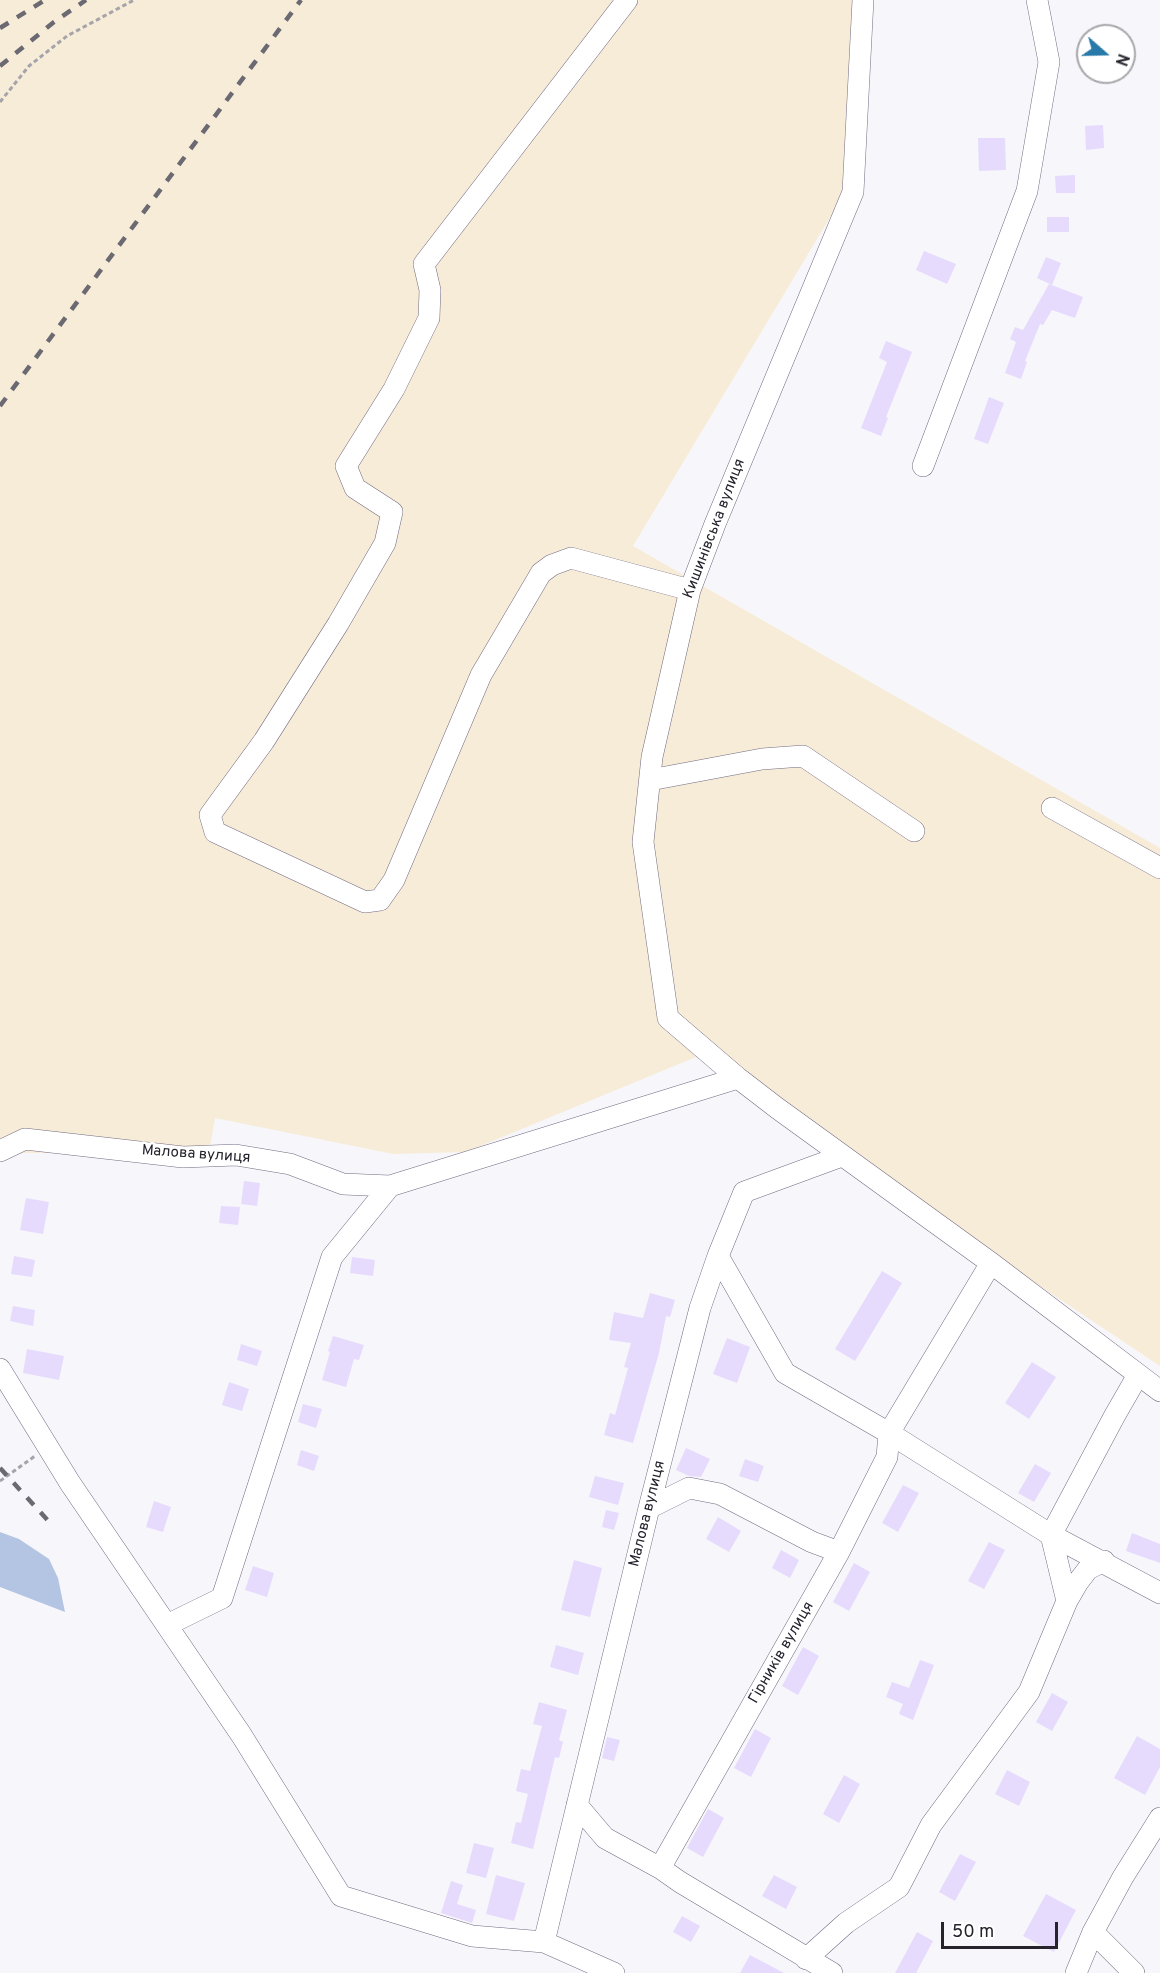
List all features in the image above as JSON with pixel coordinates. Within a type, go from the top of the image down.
[{"type":"street","points":[[627,0],[424,264],[430,290],[429,318],[394,389],[346,466],[355,488],[392,512],[385,543],[338,624],[264,741],[210,815],[215,832],[364,902],[380,900],[394,880],[481,675],[541,573],[552,565],[571,558],[690,590]]},
{"type":"street","name":"Кишинівська вулиця","points":[[863,0],[853,192],[719,513],[690,590],[652,757],[643,842],[668,1018],[738,1077],[842,1156],[991,1263],[1160,1391]]},
{"type":"street","points":[[923,466],[1028,191],[1049,62],[1037,0]]},
{"type":"street","points":[[650,780],[762,759],[803,756],[914,831]]},
{"type":"street","points":[[1052,808],[1160,868]]},
{"type":"street","name":"Малова вулиця","points":[[0,1151],[25,1139],[183,1156],[236,1155],[290,1164],[343,1185],[390,1186],[738,1077]]},
{"type":"street","name":"Малова вулиця","points":[[544,1942],[649,1508],[700,1308],[718,1256],[744,1192],[842,1156]]},
{"type":"street","points":[[167,1624],[222,1598],[332,1257],[390,1186]]},
{"type":"street","points":[[718,1256],[786,1373],[889,1433],[1052,1535],[1160,1593]]},
{"type":"street","name":"Гірників вулиця","points":[[660,1868],[839,1552],[887,1457],[889,1433],[991,1263]]},
{"type":"street","points":[[0,1369],[70,1483],[242,1736],[341,1896],[472,1936],[544,1942],[614,1973]]},
{"type":"street","points":[[1068,1601],[1052,1535],[1138,1375]]},
{"type":"street","points":[[649,1508],[688,1488],[720,1494],[812,1542],[839,1552]]},
{"type":"street","points":[[806,1959],[846,1923],[899,1887],[931,1825],[1029,1692],[1078,1582],[1088,1569],[1104,1561]]},
{"type":"street","points":[[577,1805],[605,1838],[660,1868],[832,1973]]},
{"type":"street","points":[[1076,1973],[1093,1932],[1123,1877],[1160,1818]]},
{"type":"street","points":[[1093,1932],[1134,1973]]},
{"type":"path","points":[[0,102],[29,66],[68,36],[134,0]]},
{"type":"path","points":[[0,1481],[31,1457],[49,1449]]},
{"type":"shaded area","points":[[0,0],[857,0],[847,189],[633,546],[1160,848],[1160,1366],[696,1057],[466,1152],[393,1154],[215,1118],[209,1153],[0,1153]]},
{"type":"water","points":[[0,1532],[19,1539],[49,1559],[58,1578],[65,1612],[0,1587]]},
{"type":"building","points":[[1103,125],[1104,148],[1086,150],[1085,126]]},
{"type":"building","points":[[978,138],[1005,138],[1006,170],[979,171]]},
{"type":"building","points":[[1075,175],[1075,193],[1056,193],[1055,176]]},
{"type":"building","points":[[1047,217],[1069,217],[1069,232],[1047,232]]},
{"type":"building","points":[[924,251],[956,264],[947,284],[916,270]]},
{"type":"building","points":[[1046,257],[1061,263],[1052,285],[1037,278]]},
{"type":"building","points":[[1049,284],[1083,297],[1075,318],[1052,310],[1043,325],[1040,324],[1025,361],[1027,362],[1021,379],[1005,373],[1016,342],[1010,339],[1015,327],[1023,330]]},
{"type":"building","points":[[886,341],[912,352],[886,417],[888,418],[881,436],[861,428],[887,362],[879,358]]},
{"type":"building","points":[[989,397],[1004,403],[988,444],[974,439]]},
{"type":"building","points":[[244,1181],[260,1183],[257,1206],[241,1204]]},
{"type":"building","points":[[26,1198],[49,1202],[43,1234],[20,1230]]},
{"type":"building","points":[[221,1206],[240,1207],[238,1225],[219,1223]]},
{"type":"building","points":[[14,1256],[35,1260],[32,1277],[11,1274]]},
{"type":"building","points":[[352,1257],[375,1260],[373,1276],[350,1273]]},
{"type":"building","points":[[882,1271],[902,1283],[855,1361],[835,1349]]},
{"type":"building","points":[[650,1293],[675,1300],[670,1317],[666,1316],[659,1353],[633,1443],[604,1435],[610,1413],[615,1415],[628,1368],[624,1367],[631,1343],[609,1340],[614,1312],[643,1318]]},
{"type":"building","points":[[13,1306],[35,1310],[33,1326],[10,1321]]},
{"type":"building","points":[[333,1336],[364,1345],[359,1360],[354,1359],[346,1387],[322,1380]]},
{"type":"building","points":[[727,1338],[750,1347],[737,1383],[713,1374]]},
{"type":"building","points":[[241,1344],[262,1351],[257,1366],[237,1360]]},
{"type":"building","points":[[27,1349],[64,1356],[59,1380],[23,1373]]},
{"type":"building","points":[[1032,1362],[1056,1377],[1029,1419],[1005,1403]]},
{"type":"building","points":[[229,1382],[249,1389],[242,1411],[222,1405]]},
{"type":"building","points":[[303,1404],[322,1409],[316,1428],[298,1422]]},
{"type":"building","points":[[686,1448],[710,1459],[701,1477],[689,1476],[676,1470]]},
{"type":"building","points":[[301,1450],[319,1456],[314,1471],[297,1465]]},
{"type":"building","points":[[745,1459],[764,1466],[758,1482],[739,1476]]},
{"type":"building","points":[[1035,1464],[1051,1473],[1034,1502],[1018,1493]]},
{"type":"building","points":[[595,1476],[624,1483],[618,1505],[589,1497]]},
{"type":"building","points":[[903,1485],[919,1493],[898,1532],[882,1523]]},
{"type":"building","points":[[154,1501],[171,1507],[163,1532],[146,1527]]},
{"type":"building","points":[[606,1510],[619,1513],[614,1530],[602,1527]]},
{"type":"building","points":[[718,1517],[741,1531],[729,1552],[706,1539]]},
{"type":"building","points":[[1132,1533],[1160,1544],[1160,1563],[1126,1551]]},
{"type":"building","points":[[989,1542],[1005,1550],[984,1589],[968,1581]]},
{"type":"building","points":[[781,1550],[799,1560],[790,1578],[772,1568]]},
{"type":"building","points":[[574,1560],[602,1568],[590,1617],[561,1610]]},
{"type":"building","points":[[854,1563],[870,1572],[849,1611],[833,1602]]},
{"type":"building","points":[[253,1566],[274,1573],[267,1597],[245,1590]]},
{"type":"building","points":[[556,1645],[584,1653],[578,1675],[550,1667]]},
{"type":"building","points":[[803,1647],[819,1656],[798,1695],[782,1686]]},
{"type":"building","points":[[920,1660],[934,1665],[913,1720],[899,1714],[903,1704],[886,1697],[892,1682],[909,1688]]},
{"type":"building","points":[[1052,1693],[1068,1702],[1052,1731],[1036,1722]]},
{"type":"building","points":[[539,1702],[567,1710],[559,1740],[563,1742],[559,1758],[555,1757],[533,1849],[511,1843],[516,1822],[521,1823],[528,1794],[516,1791],[521,1769],[530,1771],[542,1726],[533,1724]]},
{"type":"building","points":[[755,1729],[771,1738],[751,1777],[734,1768]]},
{"type":"building","points":[[1137,1736],[1160,1749],[1160,1767],[1145,1795],[1114,1778]]},
{"type":"building","points":[[607,1737],[620,1740],[614,1761],[602,1758]]},
{"type":"building","points":[[1007,1770],[1030,1782],[1019,1806],[995,1794]]},
{"type":"building","points":[[844,1775],[860,1784],[839,1823],[823,1814]]},
{"type":"building","points":[[708,1809],[724,1818],[703,1857],[687,1848]]},
{"type":"building","points":[[474,1843],[494,1848],[486,1878],[466,1873]]},
{"type":"building","points":[[960,1854],[976,1862],[955,1901],[939,1892]]},
{"type":"building","points":[[496,1875],[525,1883],[514,1921],[486,1914]]},
{"type":"building","points":[[774,1875],[797,1887],[786,1909],[762,1896]]},
{"type":"building","points":[[451,1881],[463,1885],[457,1904],[476,1910],[472,1923],[441,1913]]},
{"type":"building","points":[[1046,1894],[1076,1910],[1054,1952],[1023,1936]]},
{"type":"building","points":[[682,1916],[700,1926],[691,1942],[673,1932]]},
{"type":"building","points":[[917,1932],[933,1941],[916,1973],[895,1973]]},
{"type":"building","points":[[750,1955],[784,1973],[740,1973]]},
{"type":"railway","points":[[0,28],[45,0]]},
{"type":"railway","points":[[0,66],[54,22],[86,0]]},
{"type":"railway","points":[[0,406],[301,0]]},
{"type":"railway","points":[[0,1468],[53,1526]]}]
